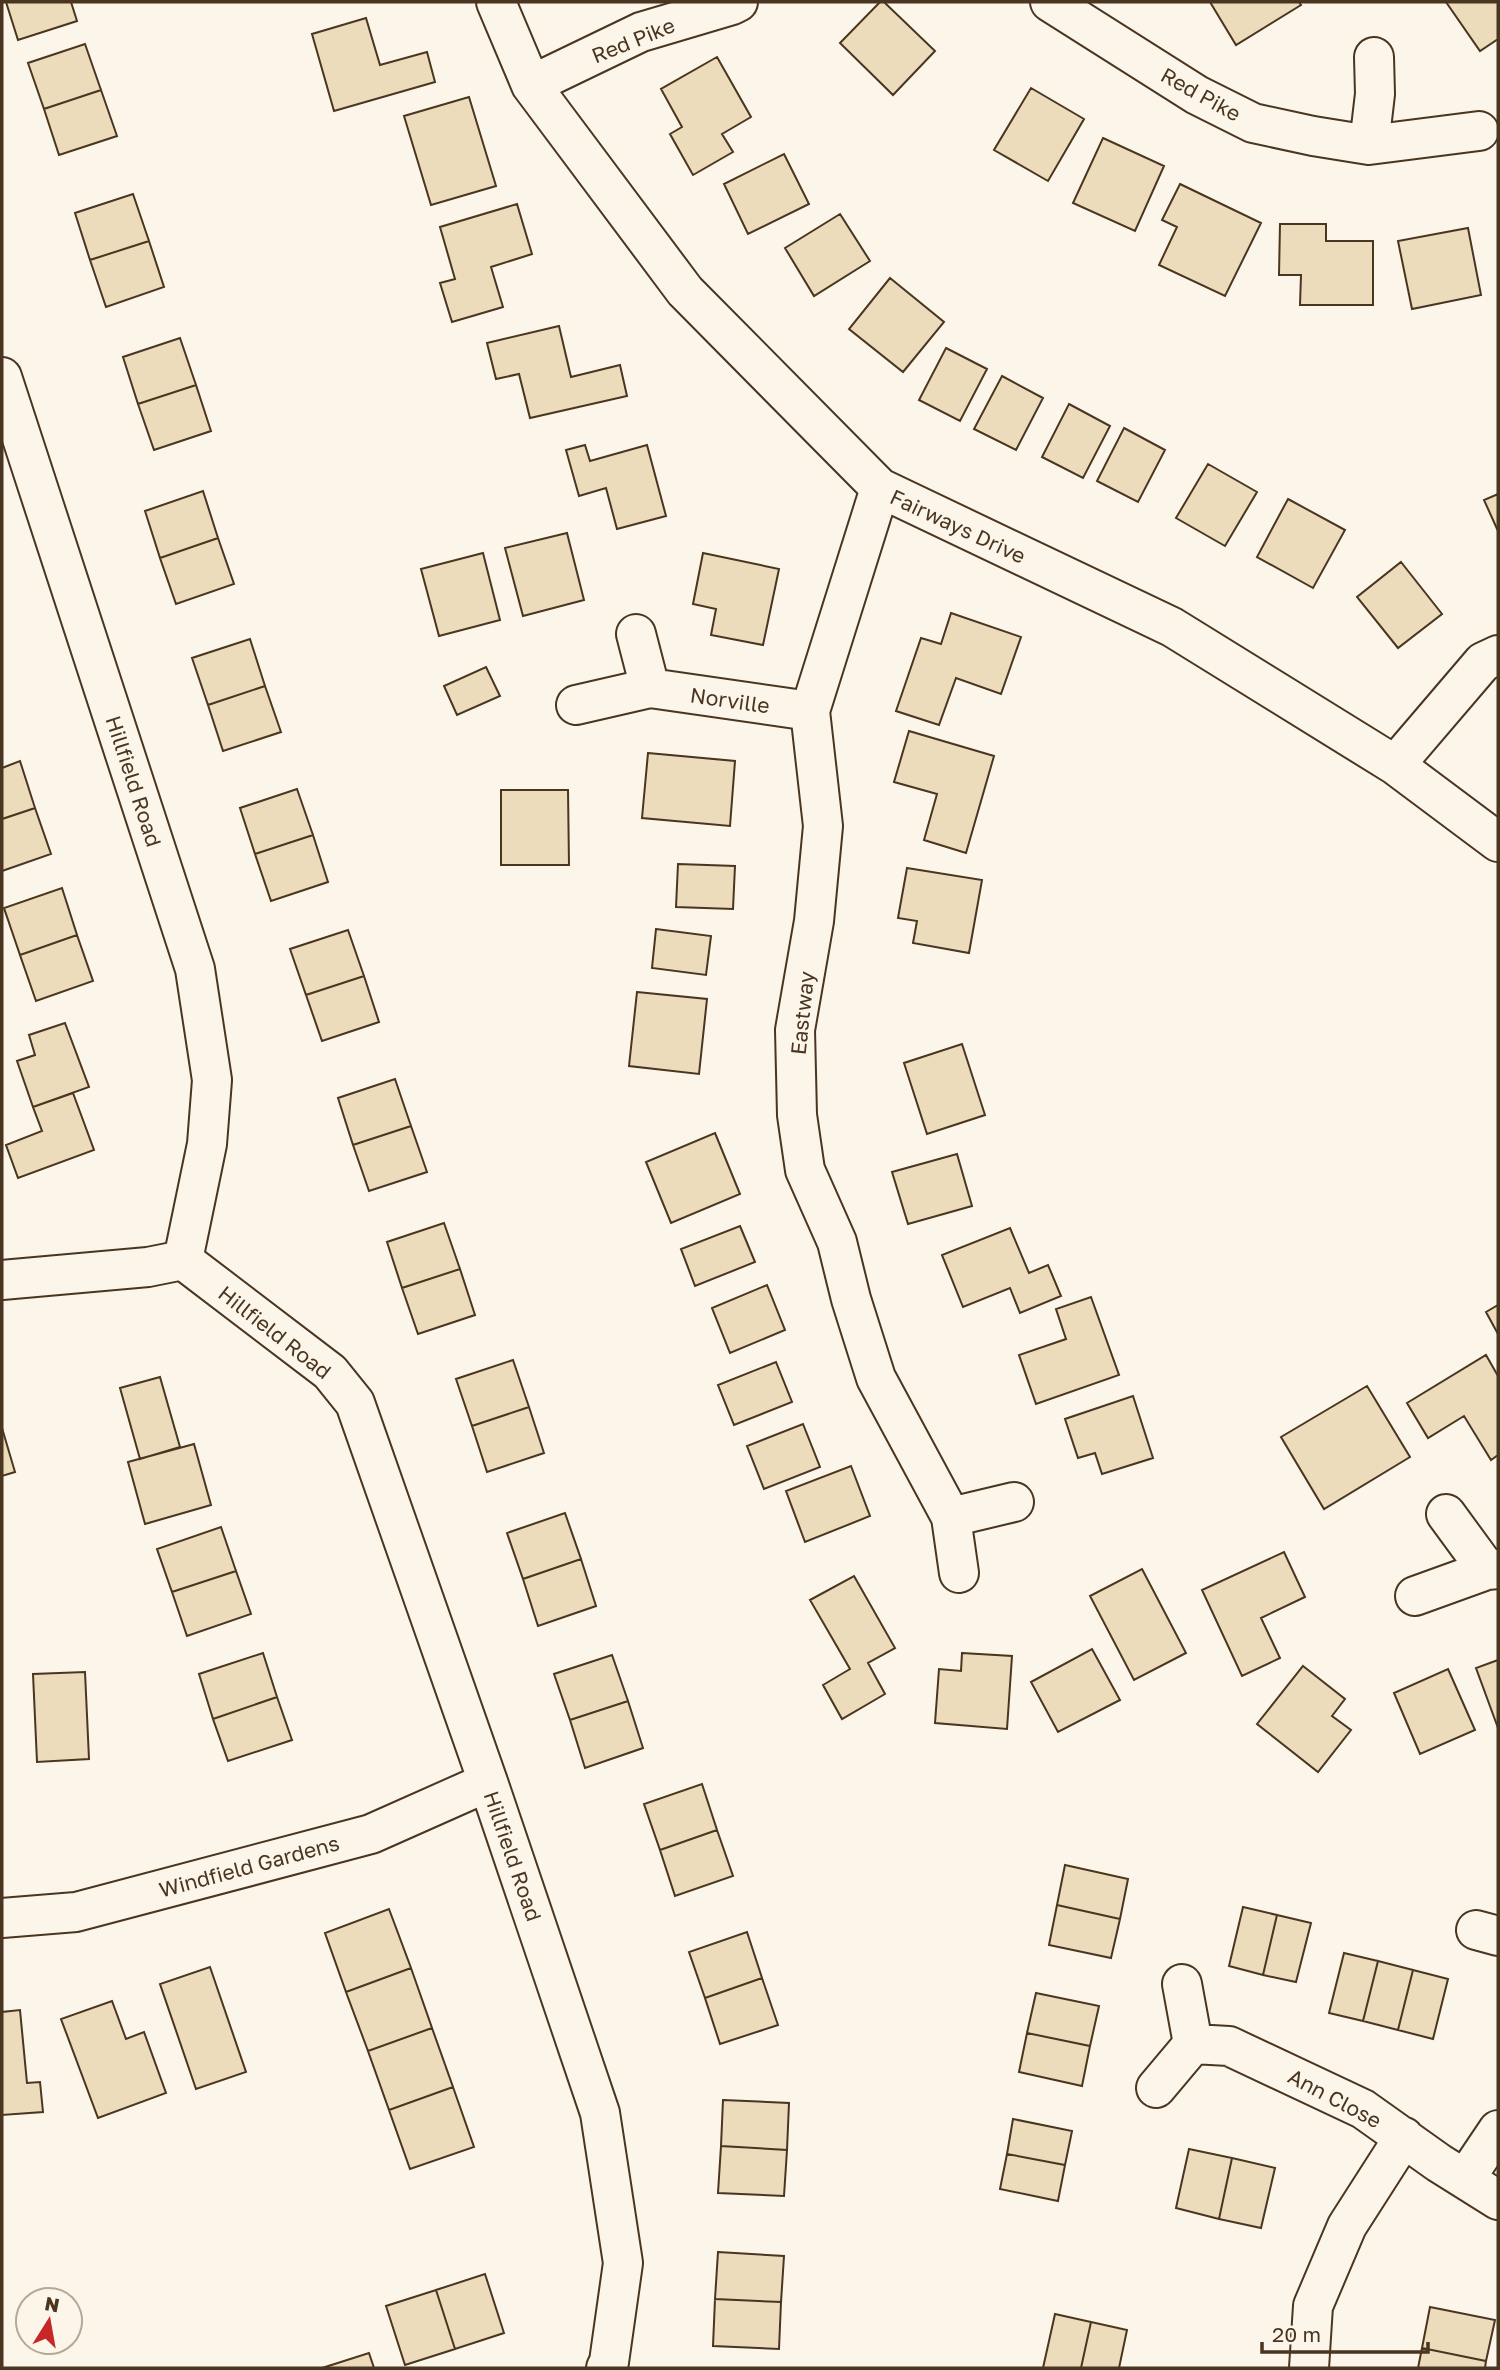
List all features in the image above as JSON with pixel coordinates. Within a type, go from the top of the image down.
[{"type":"street","name":"Fairways Drive","points":[[496,2],[531,85],[685,291],[880,488],[1172,627],[1395,765],[1498,842]]},
{"type":"street","name":"Red Pike","points":[[531,85],[641,32],[738,2]]},
{"type":"street","name":"Red Pike","points":[[1050,2],[1197,95],[1253,123],[1369,145],[1479,131]]},
{"type":"street","points":[[1369,145],[1375,94],[1374,57]]},
{"type":"street","name":"Hillfield Road","points":[[2,377],[195,969],[212,1080],[207,1144],[183,1261],[330,1372],[355,1403],[600,2113],[623,2263],[606,2368]]},
{"type":"street","name":"Eastway","points":[[880,488],[810,711],[822,826],[814,921],[795,1030],[797,1115],[805,1170],[837,1242],[851,1299],[876,1378],[951,1517],[959,1573]]},
{"type":"street","points":[[636,634],[650,688]]},
{"type":"street","points":[[1395,765],[1483,662],[1498,655]]},
{"type":"street","name":"Norville","points":[[576,705],[650,688],[810,711]]},
{"type":"street","points":[[2,1280],[148,1267],[183,1261]]},
{"type":"street","points":[[951,1517],[1014,1502]]},
{"type":"street","points":[[1415,1596],[1493,1569],[1446,1514]]},
{"type":"street","name":"Windfield Gardens","points":[[2,1918],[76,1912],[371,1834],[488,1782]]},
{"type":"street","points":[[1156,2088],[1194,2044],[1182,1984]]},
{"type":"street","name":"Ann Close","points":[[1194,2044],[1229,2046],[1363,2109],[1498,2200]]},
{"type":"street","points":[[1465,2179],[1498,2130]]},
{"type":"street","points":[[1308,2368],[1313,2306],[1347,2226],[1404,2137]]},
{"type":"building","points":[[6,2],[71,2],[77,21],[18,40]]},
{"type":"building","points":[[880,2],[884,2],[935,51],[893,95],[840,43]]},
{"type":"building","points":[[1210,2],[1299,2],[1301,5],[1236,45]]},
{"type":"building","points":[[1446,2],[1498,2],[1498,39],[1480,51]]},
{"type":"building","points":[[366,18],[380,65],[427,52],[435,82],[334,111],[312,34]]},
{"type":"building","points":[[85,44],[101,90],[44,109],[28,63]]},
{"type":"building","points":[[717,57],[751,117],[722,134],[733,152],[693,175],[670,134],[682,127],[661,89]]},
{"type":"building","points":[[1031,88],[1084,119],[1048,181],[994,150]]},
{"type":"building","points":[[101,90],[117,136],[59,155],[44,109]]},
{"type":"building","points":[[469,97],[496,186],[431,205],[404,116]]},
{"type":"building","points":[[1103,138],[1164,166],[1135,231],[1073,203]]},
{"type":"building","points":[[784,154],[809,204],[748,234],[724,184]]},
{"type":"building","points":[[1180,184],[1261,223],[1225,296],[1159,265],[1177,227],[1162,220]]},
{"type":"building","points":[[133,194],[149,241],[90,260],[75,213]]},
{"type":"building","points":[[517,204],[532,254],[491,267],[503,307],[452,322],[440,283],[455,279],[440,227]]},
{"type":"building","points":[[840,214],[870,261],[814,296],[785,248]]},
{"type":"building","points":[[1280,224],[1326,224],[1326,241],[1373,241],[1373,305],[1300,305],[1301,275],[1279,275]]},
{"type":"building","points":[[1468,228],[1481,295],[1412,309],[1398,241]]},
{"type":"building","points":[[149,241],[164,287],[106,307],[90,260]]},
{"type":"building","points":[[890,278],[944,322],[903,372],[849,329]]},
{"type":"building","points":[[559,326],[571,377],[620,365],[627,396],[530,418],[519,374],[496,379],[487,343]]},
{"type":"building","points":[[180,338],[196,385],[138,404],[123,357]]},
{"type":"building","points":[[946,348],[987,369],[960,421],[919,400]]},
{"type":"building","points":[[1002,376],[1043,398],[1016,450],[974,429]]},
{"type":"building","points":[[196,385],[211,431],[154,450],[138,404]]},
{"type":"building","points":[[1069,404],[1110,426],[1083,478],[1042,457]]},
{"type":"building","points":[[1124,428],[1165,450],[1138,502],[1097,481]]},
{"type":"building","points":[[585,445],[590,461],[647,445],[666,516],[617,529],[606,488],[579,496],[566,450]]},
{"type":"building","points":[[1208,464],[1257,492],[1225,546],[1176,518]]},
{"type":"building","points":[[203,491],[218,538],[160,558],[145,511]]},
{"type":"building","points":[[1498,494],[1498,531],[1484,500]]},
{"type":"building","points":[[1288,499],[1345,530],[1313,588],[1257,557]]},
{"type":"building","points":[[567,533],[584,600],[523,616],[505,548]]},
{"type":"building","points":[[218,538],[234,584],[176,604],[160,558]]},
{"type":"building","points":[[483,553],[500,620],[439,636],[421,569]]},
{"type":"building","points":[[703,553],[779,569],[763,645],[711,635],[716,609],[693,604]]},
{"type":"building","points":[[1401,562],[1442,614],[1398,648],[1357,597]]},
{"type":"building","points":[[951,613],[1021,637],[1001,694],[956,678],[939,725],[896,711],[921,638],[941,644]]},
{"type":"building","points":[[250,639],[265,686],[208,705],[192,658]]},
{"type":"building","points":[[486,667],[500,696],[457,715],[444,686]]},
{"type":"building","points":[[265,686],[281,732],[223,751],[208,705]]},
{"type":"building","points":[[909,731],[994,756],[966,853],[924,840],[937,794],[894,782]]},
{"type":"building","points":[[648,753],[735,761],[730,826],[642,818]]},
{"type":"building","points":[[20,761],[35,808],[2,819],[2,768]]},
{"type":"building","points":[[297,789],[313,835],[255,854],[240,808]]},
{"type":"building","points":[[501,790],[568,790],[569,865],[501,865]]},
{"type":"building","points":[[35,808],[51,854],[2,871],[2,819]]},
{"type":"building","points":[[313,835],[328,882],[271,901],[255,854]]},
{"type":"building","points":[[678,864],[735,866],[733,909],[676,907]]},
{"type":"building","points":[[907,868],[982,880],[969,953],[913,943],[917,921],[898,918]]},
{"type":"building","points":[[62,888],[77,935],[20,955],[4,908]]},
{"type":"building","points":[[656,929],[711,936],[706,975],[652,968]]},
{"type":"building","points":[[348,930],[364,976],[306,995],[290,949]]},
{"type":"building","points":[[77,935],[93,981],[36,1001],[20,955]]},
{"type":"building","points":[[364,976],[379,1022],[322,1041],[306,995]]},
{"type":"building","points":[[637,992],[707,999],[699,1074],[629,1066]]},
{"type":"building","points":[[65,1023],[89,1087],[33,1107],[17,1061],[35,1055],[29,1035]]},
{"type":"building","points":[[962,1044],[985,1115],[927,1134],[904,1063]]},
{"type":"building","points":[[395,1079],[411,1126],[353,1145],[338,1098]]},
{"type":"building","points":[[73,1093],[94,1150],[18,1178],[6,1145],[42,1131],[33,1107]]},
{"type":"building","points":[[411,1126],[427,1172],[369,1191],[353,1145]]},
{"type":"building","points":[[715,1133],[740,1194],[671,1223],[646,1162]]},
{"type":"building","points":[[957,1154],[972,1206],[908,1224],[892,1172]]},
{"type":"building","points":[[444,1223],[460,1269],[402,1288],[387,1242]]},
{"type":"building","points":[[740,1226],[755,1262],[695,1286],[681,1249]]},
{"type":"building","points":[[1010,1228],[1029,1273],[1048,1265],[1061,1296],[1020,1313],[1010,1288],[963,1307],[942,1255]]},
{"type":"building","points":[[460,1269],[475,1315],[418,1334],[402,1288]]},
{"type":"building","points":[[767,1285],[785,1330],[730,1353],[712,1308]]},
{"type":"building","points":[[1091,1297],[1119,1375],[1036,1404],[1019,1355],[1066,1339],[1056,1309]]},
{"type":"building","points":[[1498,1305],[1498,1334],[1486,1312]]},
{"type":"building","points":[[1486,1355],[1498,1376],[1498,1455],[1491,1460],[1464,1416],[1428,1438],[1407,1403]]},
{"type":"building","points":[[513,1360],[529,1407],[472,1426],[456,1379]]},
{"type":"building","points":[[776,1362],[792,1402],[734,1425],[718,1385]]},
{"type":"building","points":[[160,1377],[180,1447],[140,1459],[120,1388]]},
{"type":"building","points":[[1367,1386],[1410,1457],[1324,1509],[1281,1437]]},
{"type":"building","points":[[1133,1396],[1153,1458],[1102,1474],[1095,1453],[1078,1458],[1065,1419]]},
{"type":"building","points":[[529,1407],[544,1453],[487,1472],[472,1426]]},
{"type":"building","points":[[803,1424],[820,1467],[764,1489],[747,1446]]},
{"type":"building","points":[[2,1428],[15,1472],[2,1476]]},
{"type":"building","points":[[194,1444],[211,1505],[145,1524],[128,1462]]},
{"type":"building","points":[[851,1466],[870,1516],[805,1542],[786,1491]]},
{"type":"building","points":[[565,1513],[581,1559],[523,1579],[507,1533]]},
{"type":"building","points":[[221,1527],[236,1571],[172,1592],[157,1549]]},
{"type":"building","points":[[1284,1552],[1305,1597],[1261,1618],[1280,1658],[1242,1676],[1202,1590]]},
{"type":"building","points":[[581,1559],[596,1606],[538,1626],[523,1579]]},
{"type":"building","points":[[1142,1569],[1186,1653],[1134,1680],[1090,1596]]},
{"type":"building","points":[[236,1571],[251,1614],[187,1636],[172,1592]]},
{"type":"building","points":[[854,1576],[895,1648],[868,1663],[885,1694],[842,1719],[823,1685],[850,1669],[810,1600]]},
{"type":"building","points":[[1092,1649],[1120,1700],[1058,1732],[1031,1682]]},
{"type":"building","points":[[263,1653],[277,1697],[213,1719],[199,1674]]},
{"type":"building","points":[[962,1653],[1012,1656],[1007,1729],[935,1723],[939,1669],[961,1671]]},
{"type":"building","points":[[612,1655],[628,1701],[570,1720],[554,1674]]},
{"type":"building","points":[[1498,1660],[1498,1728],[1476,1668]]},
{"type":"building","points":[[1303,1666],[1345,1699],[1332,1716],[1351,1730],[1318,1772],[1257,1724]]},
{"type":"building","points":[[1448,1669],[1475,1730],[1420,1754],[1394,1693]]},
{"type":"building","points":[[85,1672],[89,1759],[37,1762],[33,1674]]},
{"type":"building","points":[[277,1697],[292,1740],[228,1761],[213,1719]]},
{"type":"building","points":[[628,1701],[643,1748],[585,1768],[570,1720]]},
{"type":"building","points":[[702,1784],[717,1830],[660,1850],[644,1804]]},
{"type":"building","points":[[717,1830],[733,1876],[675,1896],[660,1850]]},
{"type":"building","points":[[1065,1865],[1128,1879],[1120,1919],[1057,1905]]},
{"type":"building","points":[[1057,1905],[1120,1919],[1111,1958],[1049,1945]]},
{"type":"building","points":[[1243,1907],[1277,1915],[1263,1975],[1229,1966]]},
{"type":"building","points":[[389,1909],[411,1968],[346,1992],[325,1933]]},
{"type":"building","points":[[1277,1915],[1311,1923],[1296,1982],[1263,1975]]},
{"type":"building","points":[[747,1932],[762,1978],[705,1998],[689,1952]]},
{"type":"building","points":[[1344,1953],[1378,1961],[1363,2021],[1329,2013]]},
{"type":"building","points":[[1378,1961],[1413,1970],[1398,2030],[1363,2021]]},
{"type":"building","points":[[210,1967],[246,2072],[196,2089],[160,1984]]},
{"type":"building","points":[[411,1968],[432,2028],[368,2051],[346,1992]]},
{"type":"building","points":[[1413,1970],[1448,1979],[1433,2039],[1398,2030]]},
{"type":"building","points":[[762,1978],[778,2025],[720,2044],[705,1998]]},
{"type":"building","points":[[1036,1993],[1099,2006],[1090,2046],[1027,2033]]},
{"type":"building","points":[[112,2001],[126,2039],[144,2032],[166,2093],[98,2118],[61,2019]]},
{"type":"building","points":[[20,2010],[27,2083],[40,2082],[43,2112],[2,2115],[2,2012]]},
{"type":"building","points":[[432,2028],[453,2087],[389,2110],[368,2051]]},
{"type":"building","points":[[1027,2033],[1090,2046],[1082,2086],[1019,2072]]},
{"type":"building","points":[[453,2087],[474,2147],[410,2169],[389,2110]]},
{"type":"building","points":[[723,2100],[789,2103],[787,2150],[721,2146]]},
{"type":"building","points":[[1013,2119],[1072,2131],[1065,2165],[1007,2154]]},
{"type":"building","points":[[721,2146],[787,2150],[784,2196],[718,2193]]},
{"type":"building","points":[[1189,2149],[1232,2158],[1219,2219],[1176,2208]]},
{"type":"building","points":[[1007,2154],[1065,2165],[1058,2201],[1000,2189]]},
{"type":"building","points":[[1232,2158],[1275,2168],[1261,2228],[1219,2219]]},
{"type":"building","points":[[718,2252],[784,2256],[781,2302],[715,2299]]},
{"type":"building","points":[[485,2274],[504,2333],[455,2349],[436,2290]]},
{"type":"building","points":[[436,2290],[455,2349],[405,2365],[386,2306]]},
{"type":"building","points":[[715,2299],[781,2302],[779,2349],[713,2346]]},
{"type":"building","points":[[1430,2307],[1495,2320],[1486,2361],[1422,2348]]},
{"type":"building","points":[[1055,2314],[1091,2322],[1081,2368],[1043,2368]]},
{"type":"building","points":[[1091,2322],[1127,2330],[1119,2368],[1081,2368]]},
{"type":"building","points":[[1422,2348],[1486,2361],[1485,2368],[1418,2368]]},
{"type":"building","points":[[369,2353],[374,2368],[322,2368]]}]
